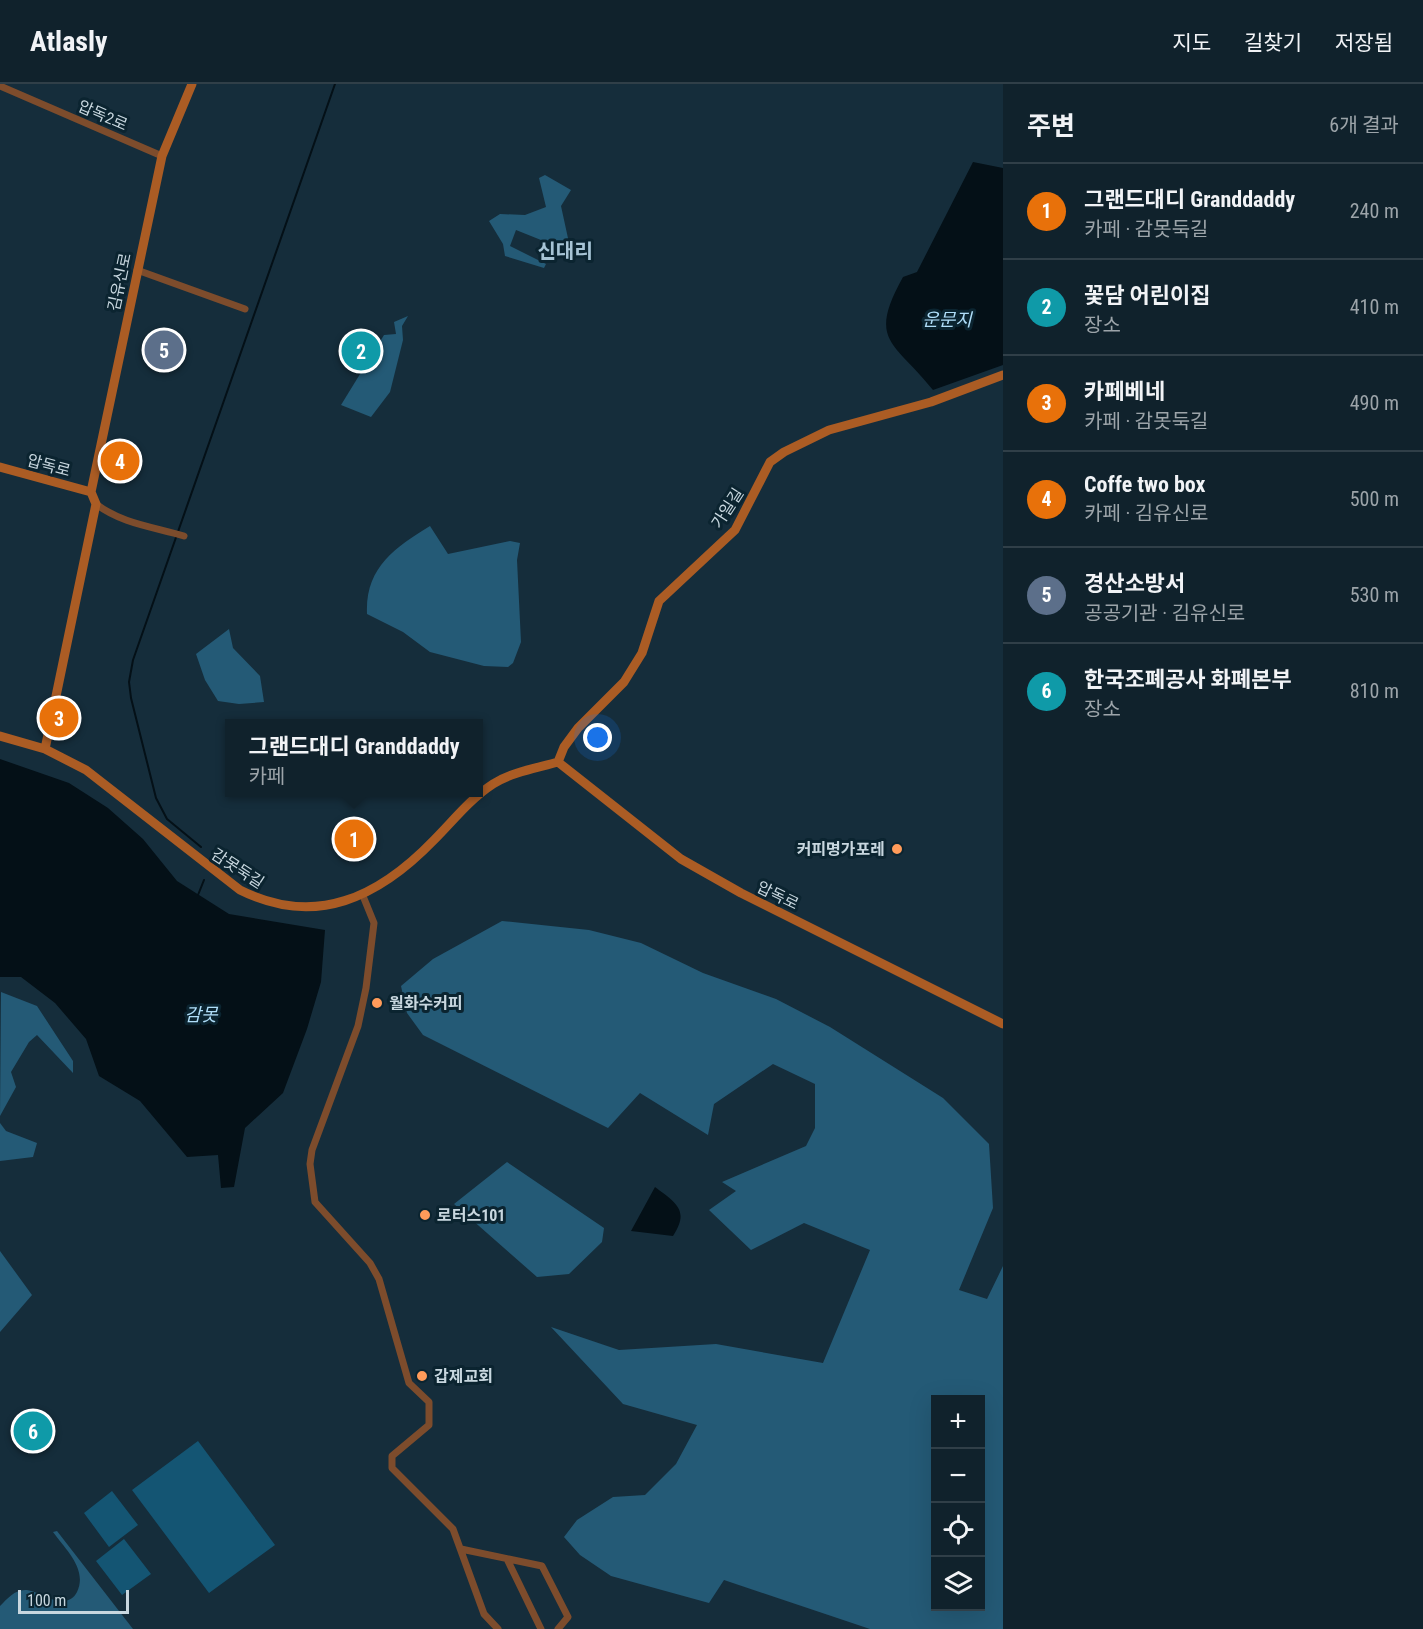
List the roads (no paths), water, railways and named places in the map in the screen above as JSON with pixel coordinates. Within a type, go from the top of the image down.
[{"type":"street","name":"김유신로","points":[[91,492],[162,156],[192,84]]},
{"type":"street","name":"압독2로","points":[[0,86],[162,156]]},
{"type":"street","points":[[137,270],[245,309]]},
{"type":"street","name":"가일길","points":[[558,762],[564,747],[578,728],[624,682],[642,652],[659,601],[735,530],[770,462],[784,452],[830,430],[931,402],[1003,375]]},
{"type":"street","name":"압독로","points":[[0,467],[91,492]]},
{"type":"street","points":[[91,492],[96,504],[104,510],[146,528],[184,536]]},
{"type":"street","points":[[45,749],[96,504]]},
{"type":"street","name":"감못둑길","points":[[0,736],[45,749],[86,770],[235,887],[262,901],[300,908],[333,904],[363,896],[399,872],[433,842],[476,797]]},
{"type":"street","name":"압독로","points":[[558,762],[691,864],[741,893],[1003,1024]]},
{"type":"street","name":"감못둑길","points":[[483,792],[495,783],[558,762]]},
{"type":"street","points":[[363,896],[374,923],[366,988],[357,1026],[312,1150],[310,1164],[315,1202],[370,1263],[379,1279],[409,1383],[429,1402],[429,1425],[392,1456],[392,1468],[453,1529],[484,1614],[498,1629]]},
{"type":"street","points":[[460,1549],[542,1566],[568,1617],[558,1629]]},
{"type":"street","points":[[507,1558],[541,1629]]},
{"type":"water","name":"운문지","points":[[973,162],[1003,168],[1003,365],[933,390],[890,340],[886,328],[887,315],[903,277],[917,272]]},
{"type":"water","name":"감못","points":[[0,759],[69,783],[108,808],[143,839],[177,881],[229,914],[325,930],[321,982],[307,1029],[283,1093],[245,1128],[234,1187],[221,1188],[218,1155],[187,1157],[140,1101],[99,1076],[86,1039],[55,1003],[21,977],[0,977]]},
{"type":"water","points":[[655,1187],[674,1203],[680,1213],[678,1227],[673,1236],[631,1231]]},
{"type":"waterway","points":[[201,847],[167,819],[156,798],[129,682],[133,660],[335,84]]},
{"type":"waterway","points":[[198,895],[204,880]]},
{"type":"place","name":"경산소방서","points":[[164,350]]},
{"type":"place","name":"꽃담 어린이집","points":[[361,351]]},
{"type":"place","name":"Coffe two box","points":[[120,461]]},
{"type":"place","name":"카페베네","points":[[59,718]]},
{"type":"place","name":"그랜드대디 Granddaddy","points":[[354,839]]},
{"type":"place","name":"커피명가포레","points":[[897,849]]},
{"type":"place","name":"월화수커피","points":[[377,1003]]},
{"type":"place","name":"로터스101","points":[[425,1215]]},
{"type":"place","name":"갑제교회","points":[[422,1376]]},
{"type":"place","name":"한국조폐공사 화폐본부","points":[[33,1431]]},
{"type":"district","name":"신대리","points":[[565,251]]}]
